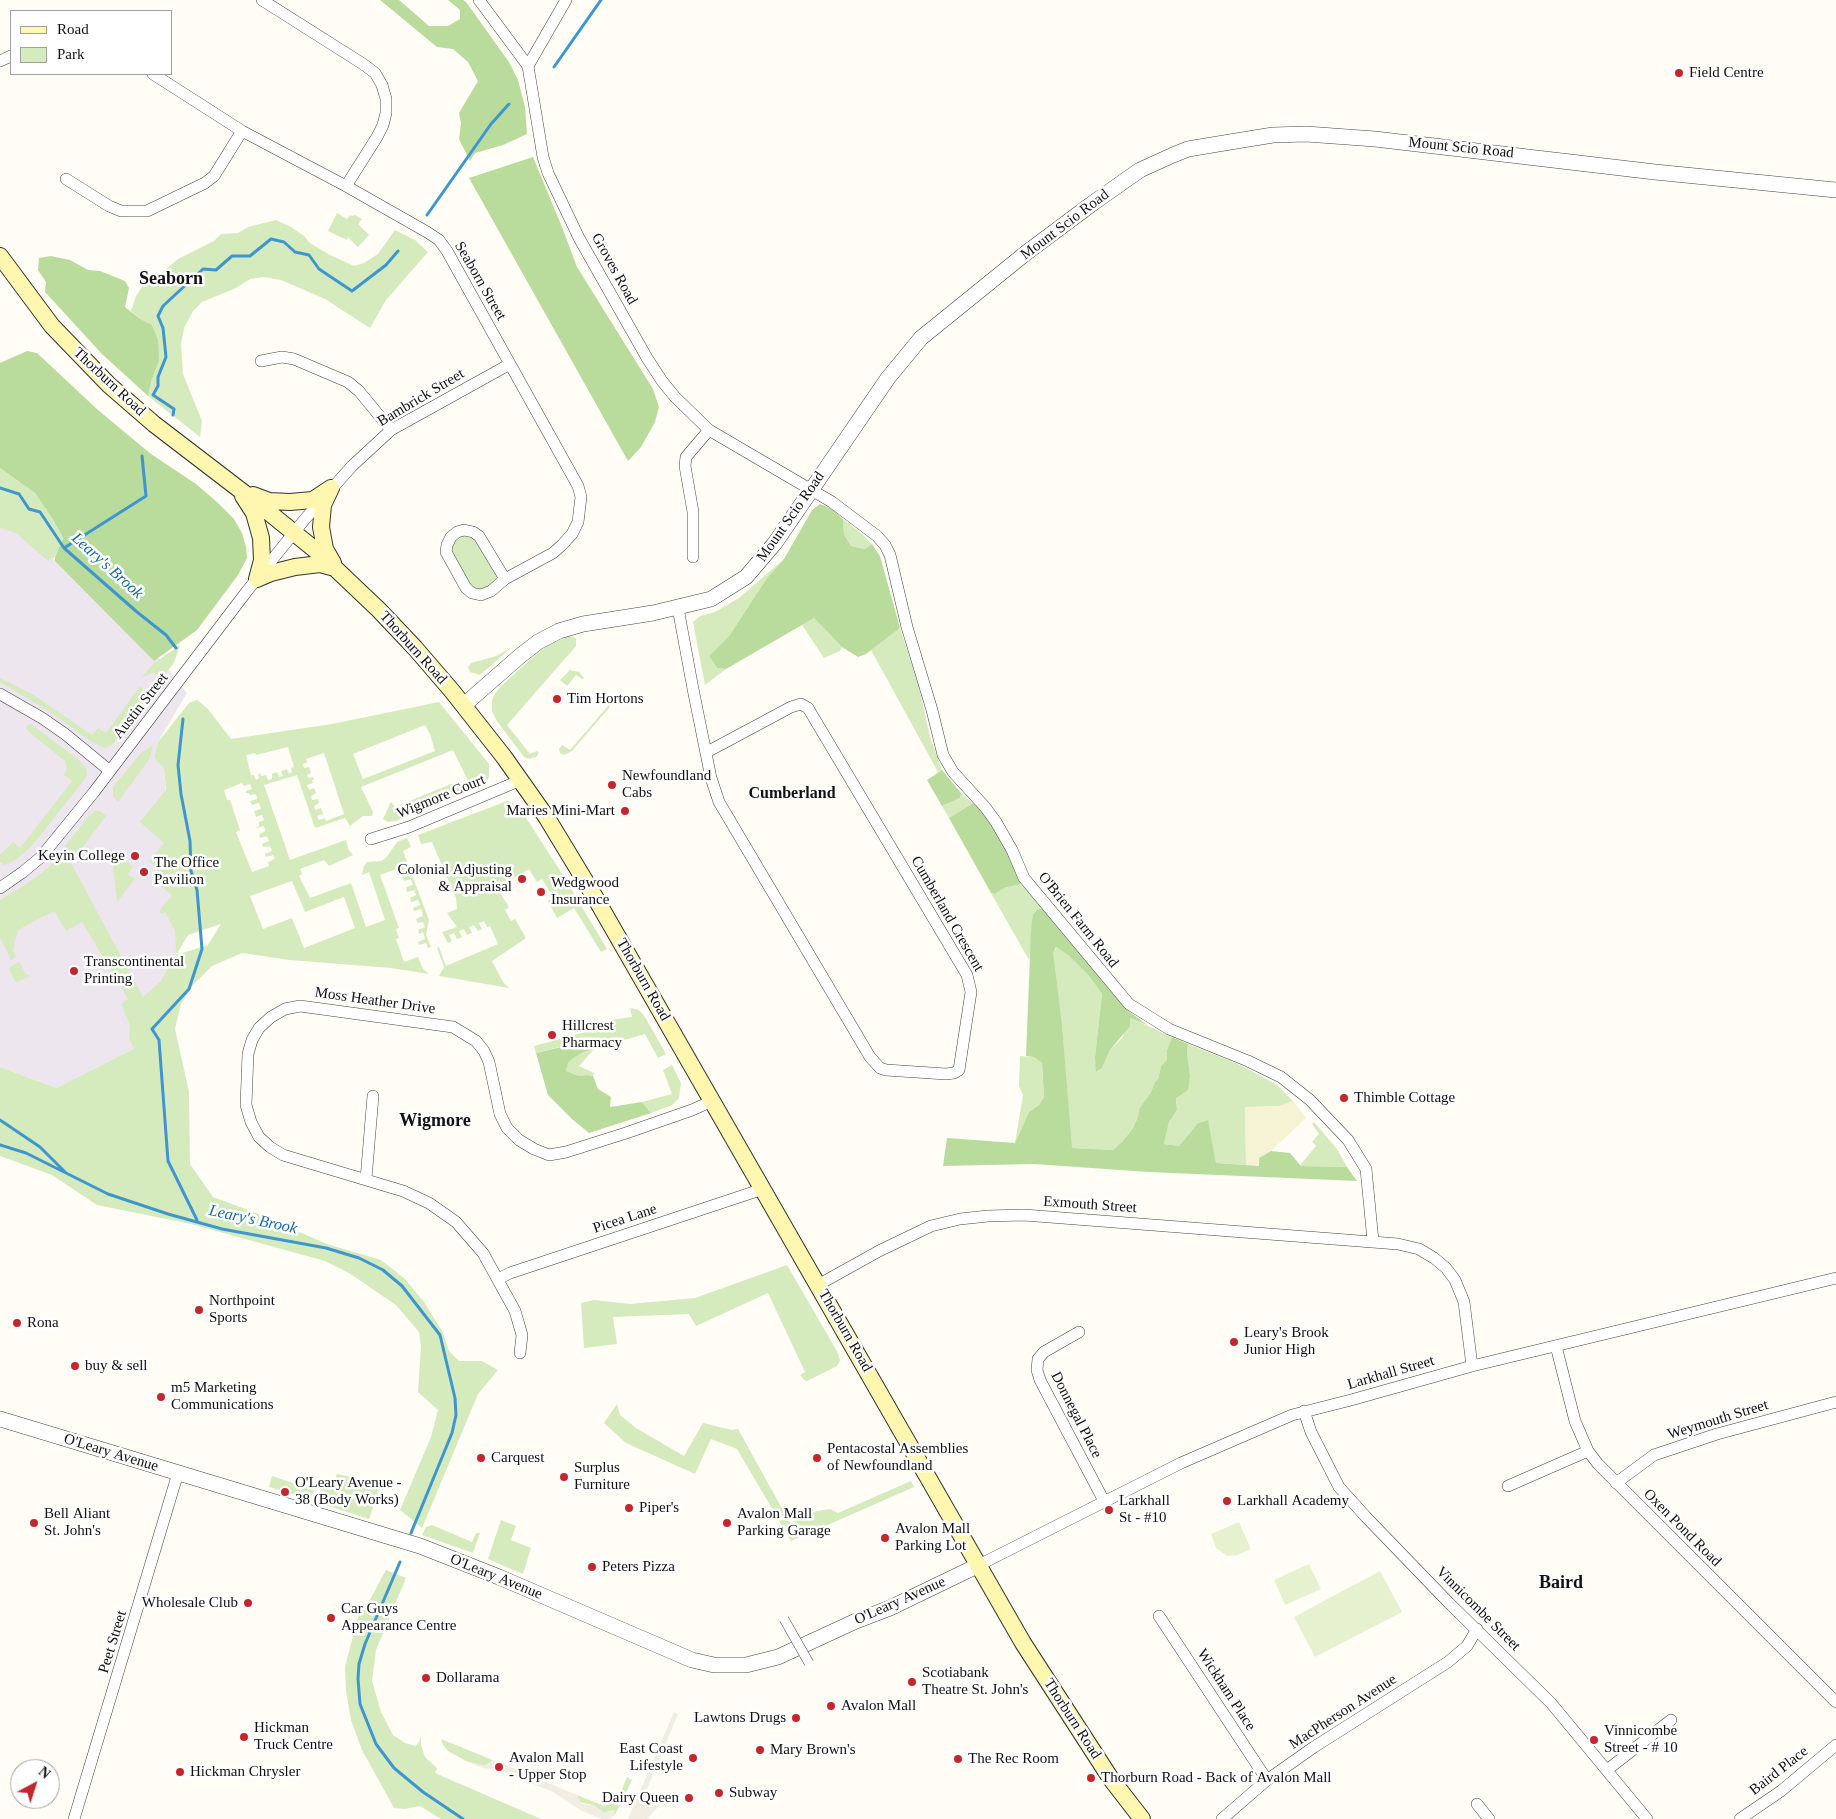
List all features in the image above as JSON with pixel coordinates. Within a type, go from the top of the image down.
[{"type":"main road","name":"Thorburn Road","points":[[1,262],[52,326],[92,369],[154,424],[294,532],[336,569],[404,636],[464,706],[521,780],[578,868],[1023,1643],[1112,1779],[1142,1819]]},
{"type":"main road","points":[[239,490],[269,501],[290,502],[313,500],[331,488]]},
{"type":"main road","points":[[331,488],[323,505],[321,527],[325,549],[336,569]]},
{"type":"main road","points":[[239,490],[254,513],[261,538],[262,560],[257,579]]},
{"type":"main road","points":[[257,579],[271,572],[301,566],[320,564],[336,569]]},
{"type":"street","points":[[262,0],[363,64],[375,73],[382,85],[386,99],[386,113],[383,125],[346,186]]},
{"type":"street","name":"Groves Road","points":[[479,0],[528,66],[543,157],[548,172],[566,212],[647,358],[675,397],[709,430],[811,490]]},
{"type":"street","points":[[528,66],[566,0]]},
{"type":"street","name":"Seaborn Street","points":[[155,75],[242,131],[346,186],[427,232],[439,240],[447,251],[578,486],[581,497],[578,522],[572,534],[562,545],[553,553],[505,579],[491,591],[481,595],[472,593],[466,588],[446,552],[451,537],[457,532],[464,530],[479,536],[505,579]]},
{"type":"street","points":[[66,179],[109,206],[121,211],[147,211],[205,183],[214,176],[242,131]]},
{"type":"street","name":"Mount Scio Road","points":[[464,706],[520,656],[538,642],[559,631],[583,624],[678,608],[711,599],[746,577],[775,543],[888,378],[905,356],[927,333],[1026,253],[1100,198],[1140,170],[1188,149],[1273,135],[1341,135],[1508,153],[1656,172],[1836,190]]},
{"type":"street","points":[[261,361],[282,357],[294,359],[348,382],[359,391],[391,430]]},
{"type":"street","name":"Bambrick Street","points":[[294,532],[331,488],[391,430],[510,364]]},
{"type":"street","points":[[693,557],[694,512],[685,466],[686,457],[709,430]]},
{"type":"street","name":"O'Brien Farm Road","points":[[811,490],[832,502],[885,545],[890,555],[907,627],[932,710],[943,755],[953,772],[996,822],[1012,850],[1024,878],[1129,1004],[1169,1029],[1248,1061],[1281,1077],[1310,1100],[1348,1140],[1366,1169],[1373,1241]]},
{"type":"street","name":"Austin Street","points":[[0,888],[41,858],[294,532]]},
{"type":"street","name":"Cumberland Crescent","points":[[678,608],[692,690],[714,789],[728,819],[874,1064],[886,1070],[946,1074],[959,1070],[971,992],[967,975],[808,708],[801,704],[791,707],[707,752]]},
{"type":"street","points":[[0,694],[42,718],[110,770]]},
{"type":"street","name":"Wigmore Court","points":[[371,840],[418,823],[521,780]]},
{"type":"street","name":"Moss Heather Drive","points":[[520,1353],[522,1335],[518,1319],[498,1278],[474,1241],[448,1215],[430,1203],[403,1191],[283,1155],[259,1137],[251,1122],[246,1105],[248,1054],[252,1040],[259,1028],[271,1017],[285,1009],[300,1006],[453,1027],[466,1033],[484,1051],[489,1062],[500,1114],[507,1128],[519,1140],[534,1150],[550,1155],[566,1152],[626,1133],[712,1101]]},
{"type":"street","points":[[366,1179],[373,1096]]},
{"type":"street","name":"Picea Lane","points":[[498,1278],[510,1272],[763,1189]]},
{"type":"street","name":"Exmouth Street","points":[[818,1285],[879,1251],[931,1226],[960,1219],[988,1216],[1024,1215],[1373,1241],[1405,1245],[1420,1250],[1434,1258],[1450,1274],[1459,1287],[1464,1302],[1472,1366]]},
{"type":"street","name":"Larkhall Street","points":[[978,1565],[1207,1450],[1292,1415],[1472,1366],[1836,1278]]},
{"type":"street","name":"Donnegal Place","points":[[1079,1332],[1044,1352],[1038,1359],[1037,1370],[1040,1380],[1104,1501]]},
{"type":"street","name":"Oxen Pond Road","points":[[1556,1346],[1571,1410],[1588,1451],[1598,1464],[1836,1702]]},
{"type":"street","name":"Weymouth Street","points":[[1616,1483],[1654,1455],[1717,1434],[1836,1402]]},
{"type":"street","name":"Vinnicombe Street","points":[[1304,1411],[1311,1432],[1339,1487],[1437,1591],[1551,1703],[1647,1819]]},
{"type":"street","name":"O'Leary Avenue","points":[[0,1419],[420,1546],[499,1577],[692,1660],[725,1666],[756,1664],[778,1657],[896,1605],[978,1565]]},
{"type":"street","points":[[1508,1486],[1588,1451]]},
{"type":"street","name":"Peet Street","points":[[74,1819],[178,1473]]},
{"type":"street","name":"Wickham Place","points":[[1160,1616],[1267,1780]]},
{"type":"street","points":[[784,1619],[809,1663]]},
{"type":"street","name":"MacPherson Avenue","points":[[1222,1819],[1267,1780],[1314,1747],[1448,1662],[1467,1646],[1477,1629]]},
{"type":"street","points":[[1607,1770],[1671,1720]]},
{"type":"street","name":"Baird Place","points":[[1740,1819],[1780,1791],[1836,1745]]},
{"type":"street","points":[[1477,1804],[1489,1819]]},
{"type":"shaded area","points":[[0,523],[16,529],[50,556],[161,660],[187,693],[158,742],[154,758],[164,769],[173,883],[188,935],[176,955],[135,1124],[57,1088],[0,1067]]},
{"type":"shaded area","points":[[1293,1101],[1306,1118],[1271,1151],[1259,1158],[1260,1166],[1246,1165],[1245,1107],[1280,1106]]},
{"type":"shaded area","points":[[674,1712],[678,1714],[645,1794],[658,1807],[647,1819],[628,1819]]},
{"type":"shaded area","points":[[493,1760],[577,1795],[581,1804],[593,1805],[604,1813],[613,1810],[615,1815],[609,1819],[602,1819],[582,1811],[553,1792],[504,1772],[480,1767],[466,1761],[485,1766]]},
{"type":"green space","points":[[380,0],[399,0],[429,26],[448,26],[460,19],[460,10],[448,0],[463,0],[466,2],[509,62],[518,80],[525,107],[527,134],[503,145],[475,153],[470,161],[459,139],[461,123],[459,113],[478,81],[468,62],[453,49],[437,47]]},
{"type":"green space","points":[[533,157],[577,267],[653,389],[659,407],[655,422],[641,447],[628,461],[469,178]]},
{"type":"green space","points":[[337,213],[347,219],[350,215],[355,215],[362,219],[358,224],[369,235],[358,247],[348,237],[347,240],[328,231]]},
{"type":"green space","points":[[276,220],[291,227],[310,243],[328,254],[354,266],[364,263],[378,254],[395,230],[415,240],[428,252],[386,300],[370,328],[325,299],[281,280],[263,277],[250,279],[236,288],[202,302],[193,311],[184,328],[181,344],[183,374],[202,421],[200,437],[148,396],[159,361],[152,325],[131,311],[136,296],[144,284],[178,259],[214,241],[221,234],[238,233],[248,227]]},
{"type":"green space","points":[[51,256],[70,260],[88,270],[100,271],[125,281],[129,288],[125,307],[152,325],[158,340],[159,361],[148,396],[102,354],[45,292],[46,282],[38,270],[39,258]]},
{"type":"green space","points":[[27,351],[37,353],[98,410],[151,454],[196,484],[234,519],[242,533],[247,558],[238,575],[197,630],[154,661],[55,561],[63,538],[52,518],[35,493],[0,468],[0,363]]},
{"type":"green space","points":[[0,468],[35,493],[63,538],[55,557],[48,561],[16,533],[0,528]]},
{"type":"green space","points":[[820,504],[832,509],[843,519],[844,534],[851,546],[865,549],[872,544],[880,556],[900,628],[866,654],[858,657],[842,647],[814,618],[726,669],[717,668],[709,656],[729,636],[767,578],[784,559],[812,510]]},
{"type":"green space","points":[[843,519],[872,544],[865,549],[851,546],[844,534]]},
{"type":"green space","points":[[473,532],[505,579],[472,593],[447,545],[451,537]]},
{"type":"green space","points":[[784,559],[767,578],[729,636],[709,656],[717,668],[726,669],[705,685],[693,622],[700,616],[715,612],[739,598]]},
{"type":"green space","points":[[814,618],[842,647],[840,651],[824,658],[802,625]]},
{"type":"green space","points":[[900,628],[919,687],[930,737],[942,770],[938,772],[871,650]]},
{"type":"green space","points":[[569,636],[576,638],[576,646],[507,725],[530,754],[537,751],[539,753],[536,757],[529,759],[524,757],[497,721],[492,711],[492,700],[500,687],[536,654],[547,646]]},
{"type":"green space","points":[[180,645],[174,663],[166,673],[159,675],[153,673],[142,677],[153,664]]},
{"type":"green space","points":[[512,647],[480,675],[470,672],[468,667],[471,663],[496,656]]},
{"type":"green space","points":[[570,670],[579,672],[584,678],[582,679],[576,675],[567,686],[560,680]]},
{"type":"green space","points":[[0,678],[32,694],[92,735],[98,728],[106,733],[140,686],[147,696],[147,702],[112,745],[105,748],[92,742],[50,712],[0,682]]},
{"type":"green space","points":[[604,698],[610,702],[609,708],[572,751],[564,755],[560,753],[559,749],[562,745],[570,750],[608,706],[603,701]]},
{"type":"green space","points":[[197,700],[208,709],[231,739],[332,724],[439,702],[489,764],[487,781],[472,789],[453,750],[361,787],[373,812],[372,816],[363,816],[350,826],[345,818],[315,828],[297,775],[264,785],[290,860],[346,840],[348,849],[353,855],[329,866],[324,860],[300,869],[302,874],[299,876],[310,898],[351,883],[366,927],[385,920],[369,872],[362,875],[364,866],[367,862],[381,861],[386,858],[397,842],[407,838],[411,847],[403,851],[429,920],[426,935],[431,947],[428,948],[426,943],[419,945],[418,942],[425,939],[423,932],[419,934],[418,930],[425,927],[423,922],[418,923],[416,919],[423,916],[421,909],[414,911],[413,908],[420,905],[418,900],[411,902],[410,898],[416,895],[414,890],[407,892],[406,887],[413,885],[411,879],[404,881],[402,877],[409,875],[407,869],[400,871],[399,868],[380,875],[399,928],[396,929],[399,938],[396,939],[404,962],[418,957],[423,969],[429,974],[391,968],[290,960],[242,953],[212,966],[193,985],[181,1004],[175,1029],[189,1092],[190,1164],[213,1197],[251,1211],[327,1244],[381,1260],[405,1279],[424,1302],[442,1331],[449,1351],[459,1361],[482,1361],[498,1370],[478,1394],[422,1528],[400,1510],[431,1437],[438,1410],[418,1392],[421,1346],[419,1332],[396,1305],[349,1273],[325,1261],[191,1224],[97,1205],[52,1175],[0,1156],[0,1067],[57,1088],[134,1049],[129,1038],[130,1025],[121,1004],[128,999],[82,922],[66,931],[54,911],[18,930],[13,950],[16,957],[11,960],[0,938],[0,900],[28,883],[49,867],[86,819],[95,810],[102,812],[106,816],[71,863],[143,997],[160,982],[176,955],[175,931],[165,912],[162,914],[159,911],[172,895],[152,879],[159,870],[149,862],[164,843],[140,822],[166,790],[164,769],[154,758],[158,742],[189,703]],"holes":[[[425,725],[435,751],[363,779],[353,754]],[[288,747],[294,767],[291,768],[292,772],[289,774],[287,769],[281,771],[283,776],[279,777],[277,772],[272,774],[272,779],[268,780],[266,775],[261,776],[260,773],[258,774],[259,778],[256,780],[254,775],[251,775],[246,755],[255,753],[256,755]],[[324,753],[344,814],[326,821],[325,818],[319,820],[317,816],[323,814],[321,808],[315,810],[314,806],[319,803],[318,799],[312,800],[311,796],[316,793],[314,788],[309,790],[307,785],[313,783],[312,780],[314,780],[313,777],[308,778],[307,775],[311,773],[309,767],[304,768],[303,764],[307,763],[306,759]],[[242,783],[244,786],[250,784],[252,789],[246,791],[246,793],[250,795],[256,794],[257,799],[250,801],[252,805],[259,803],[261,809],[254,811],[256,817],[262,815],[264,820],[259,822],[259,826],[256,827],[264,826],[265,831],[259,835],[260,838],[267,836],[269,841],[262,844],[263,847],[270,846],[272,851],[265,854],[266,857],[273,855],[275,859],[268,862],[269,866],[252,872],[236,832],[240,830],[230,800],[227,800],[224,790]],[[292,881],[305,912],[344,897],[355,928],[304,948],[292,918],[263,929],[250,896]],[[221,924],[208,945],[176,955],[188,935]]]},
{"type":"green space","points":[[31,724],[79,760],[86,768],[87,774],[35,842],[22,855],[4,865],[0,862],[0,855],[13,842],[20,848],[72,781],[64,775],[67,768],[65,761],[26,728],[27,725]]},
{"type":"green space","points":[[153,745],[150,758],[118,802],[113,796],[113,787],[141,753]]},
{"type":"green space","points":[[942,770],[961,793],[960,798],[942,806],[927,780]]},
{"type":"green space","points":[[456,782],[461,794],[396,821],[388,822],[383,819],[391,802],[395,807]]},
{"type":"green space","points":[[961,793],[973,803],[949,818],[942,806],[960,798]]},
{"type":"green space","points":[[507,801],[519,807],[607,949],[601,952],[574,908],[557,918],[548,901],[553,897],[542,879],[537,882],[529,869],[497,888],[509,907],[505,910],[511,921],[515,919],[526,938],[492,961],[503,982],[509,988],[439,976],[444,967],[437,948],[439,947],[446,966],[498,944],[490,926],[487,927],[484,921],[479,923],[482,929],[478,931],[474,925],[469,927],[472,933],[467,935],[464,929],[459,931],[462,937],[457,939],[454,933],[449,935],[452,941],[448,943],[442,932],[457,927],[447,913],[457,909],[456,898],[432,842],[421,844],[418,835]]},
{"type":"green space","points":[[973,803],[983,813],[1001,840],[1021,884],[1004,888],[995,894],[991,893],[949,818]]},
{"type":"green space","points":[[111,849],[133,867],[128,874],[135,879],[117,902]]},
{"type":"green space","points":[[1021,884],[1044,908],[1031,930],[1029,960],[991,893],[995,894],[1004,888]]},
{"type":"green space","points":[[1044,908],[1114,995],[1129,1011],[1147,1025],[1130,1018],[1130,1026],[1110,1050],[1102,1068],[1096,1072],[1095,1057],[1102,994],[1089,976],[1068,955],[1056,947],[1053,953],[1062,1024],[1072,1148],[1113,1150],[1122,1142],[1133,1128],[1139,1109],[1158,1079],[1161,1066],[1167,1060],[1167,1050],[1172,1037],[1188,1044],[1187,1053],[1190,1075],[1188,1090],[1176,1098],[1177,1110],[1169,1122],[1164,1144],[1179,1146],[1198,1123],[1208,1120],[1216,1163],[1259,1166],[1259,1158],[1271,1151],[1290,1153],[1301,1166],[1347,1167],[1357,1181],[1149,1172],[1034,1164],[943,1166],[947,1138],[1015,1143],[1029,1112],[1039,1105],[1044,1097],[1042,1063],[1034,1057],[1026,1056],[1031,930],[1033,915],[1037,910]]},
{"type":"green space","points":[[1057,947],[1089,976],[1102,994],[1095,1057],[1097,1072],[1102,1068],[1110,1050],[1122,1038],[1130,1018],[1172,1037],[1167,1050],[1168,1060],[1161,1066],[1158,1079],[1139,1109],[1133,1128],[1113,1150],[1071,1148],[1062,1024],[1052,953]]},
{"type":"green space","points":[[19,962],[26,974],[30,976],[17,982],[9,970],[10,967]]},
{"type":"green space","points":[[630,1008],[639,1010],[645,1017],[666,1054],[658,1058],[645,1034],[594,1049],[586,1040],[536,1053],[534,1046],[611,1025],[610,1020],[632,1017]]},
{"type":"green space","points":[[599,1038],[603,1039],[603,1043],[575,1057],[568,1063],[566,1071],[579,1076],[593,1076],[598,1089],[611,1097],[610,1107],[642,1102],[651,1113],[589,1133],[548,1095],[536,1053]]},
{"type":"green space","points":[[1188,1044],[1236,1063],[1259,1075],[1277,1085],[1293,1101],[1280,1106],[1245,1107],[1246,1165],[1216,1163],[1207,1120],[1198,1123],[1179,1146],[1164,1144],[1169,1122],[1177,1110],[1176,1097],[1190,1075],[1187,1053]]},
{"type":"green space","points":[[594,1049],[579,1066],[594,1073],[593,1076],[579,1076],[566,1071],[568,1063],[575,1057]]},
{"type":"green space","points":[[1020,1056],[1034,1057],[1042,1063],[1044,1097],[1039,1105],[1029,1112],[1015,1143],[1023,1095],[1019,1086]]},
{"type":"green space","points":[[672,1065],[681,1083],[679,1098],[672,1105],[651,1113],[642,1102],[672,1094],[663,1070]]},
{"type":"green space","points":[[1314,1122],[1337,1149],[1347,1167],[1301,1166],[1316,1146],[1312,1142],[1319,1134],[1312,1124]]},
{"type":"green space","points":[[787,1265],[838,1353],[840,1361],[837,1366],[807,1381],[800,1375],[805,1372],[768,1293],[696,1326],[689,1314],[613,1317],[617,1344],[584,1348],[581,1303],[594,1300],[630,1304],[695,1298]]},
{"type":"green space","points":[[617,1404],[620,1415],[636,1428],[684,1456],[703,1423],[732,1430],[738,1429],[790,1523],[817,1511],[830,1509],[838,1513],[911,1481],[914,1487],[791,1541],[737,1449],[711,1439],[695,1474],[626,1443],[604,1423]]},
{"type":"green space","points":[[337,1474],[381,1483],[369,1519],[319,1503],[318,1498],[324,1480],[333,1484]]},
{"type":"green space","points":[[272,1476],[314,1490],[311,1499],[269,1487]]},
{"type":"green space","points":[[501,1520],[516,1526],[511,1540],[531,1548],[523,1574],[488,1559]]},
{"type":"green space","points":[[1239,1522],[1251,1549],[1237,1555],[1227,1556],[1216,1548],[1211,1534]]},
{"type":"green space","points":[[432,1525],[472,1542],[476,1533],[480,1533],[473,1553],[422,1535],[426,1527]]},
{"type":"green space","points":[[1309,1564],[1321,1589],[1285,1605],[1274,1580]]},
{"type":"green space","points":[[386,1570],[406,1578],[376,1650],[372,1681],[381,1712],[393,1735],[405,1743],[416,1746],[421,1736],[421,1745],[425,1757],[437,1768],[435,1773],[541,1819],[441,1819],[420,1806],[405,1809],[394,1808],[362,1750],[351,1720],[346,1691],[345,1667],[360,1609],[367,1605]]},
{"type":"green space","points":[[1380,1571],[1402,1612],[1315,1657],[1294,1617]]},
{"type":"green space","points":[[441,1739],[493,1760],[485,1766],[466,1761],[448,1751]]},
{"type":"green space","points":[[627,1777],[632,1780],[615,1815],[613,1810],[604,1813],[593,1805],[579,1802],[577,1795],[604,1806],[608,1797],[617,1801]]},
{"type":"waterway","points":[[554,67],[601,0]]},
{"type":"waterway","points":[[427,215],[491,124],[509,104]]},
{"type":"waterway","points":[[173,415],[174,409],[153,395],[158,386],[158,377],[166,357],[163,328],[158,316],[163,306],[203,269],[216,270],[232,256],[250,256],[271,239],[284,242],[295,252],[309,255],[319,269],[352,291],[386,265],[398,251]]},
{"type":"waterway","points":[[64,548],[146,496],[142,456]]},
{"type":"waterway","name":"Leary's Brook","points":[[0,488],[19,494],[29,509],[40,512],[64,548],[166,635],[176,648]]},
{"type":"waterway","name":"Leary's Brook","points":[[183,719],[178,765],[181,794],[190,841],[191,871],[197,890],[202,949],[189,989],[152,1029],[159,1040],[168,1161],[197,1220]]},
{"type":"waterway","points":[[0,1120],[40,1147],[65,1172]]},
{"type":"waterway","name":"Leary's Brook","points":[[0,1145],[26,1153],[108,1194],[168,1214],[222,1229],[326,1248],[359,1258],[383,1270],[402,1286],[440,1335],[455,1398],[456,1415],[452,1433],[411,1533]]},
{"type":"waterway","name":"Leary's Brook","points":[[400,1562],[365,1644],[359,1664],[360,1704],[376,1744],[394,1768],[423,1792],[463,1819]]},
{"type":"place","name":"Field Centre","points":[[1679,73]]},
{"type":"place","name":"Tim Hortons","points":[[557,699]]},
{"type":"place","name":"Newfoundland Cabs","points":[[612,785]]},
{"type":"place","name":"Maries Mini-Mart","points":[[625,811]]},
{"type":"place","name":"Keyin College","points":[[135,856]]},
{"type":"place","name":"The Office Pavilion","points":[[144,872]]},
{"type":"place","name":"Colonial Adjusting & Appraisal","points":[[522,879]]},
{"type":"place","name":"Wedgwood Insurance","points":[[541,892]]},
{"type":"place","name":"Transcontinental Printing","points":[[74,971]]},
{"type":"place","name":"Hillcrest Pharmacy","points":[[552,1035]]},
{"type":"place","name":"Thimble Cottage","points":[[1344,1098]]},
{"type":"place","name":"Northpoint Sports","points":[[199,1310]]},
{"type":"place","name":"Rona","points":[[17,1323]]},
{"type":"place","name":"Leary's Brook Junior High","points":[[1234,1342]]},
{"type":"place","name":"buy & sell","points":[[75,1366]]},
{"type":"place","name":"m5 Marketing Communications","points":[[161,1397]]},
{"type":"place","name":"Carquest","points":[[481,1458]]},
{"type":"place","name":"Pentacostal Assemblies of Newfoundland","points":[[817,1458]]},
{"type":"place","name":"Surplus Furniture","points":[[564,1477]]},
{"type":"place","name":"O'Leary Avenue - 38 (Body Works)","points":[[285,1492]]},
{"type":"place","name":"Larkhall Academy","points":[[1227,1501]]},
{"type":"place","name":"Piper's","points":[[629,1508]]},
{"type":"place","name":"Larkhall St - #10","points":[[1109,1510]]},
{"type":"place","name":"Bell Aliant St. John's","points":[[34,1523]]},
{"type":"place","name":"Avalon Mall Parking Garage","points":[[727,1523]]},
{"type":"place","name":"Avalon Mall Parking Lot","points":[[885,1538]]},
{"type":"place","name":"Peters Pizza","points":[[592,1567]]},
{"type":"place","name":"Wholesale Club","points":[[248,1603]]},
{"type":"place","name":"Car Guys Appearance Centre","points":[[331,1618]]},
{"type":"place","name":"Dollarama","points":[[426,1678]]},
{"type":"place","name":"Scotiabank Theatre St. John's","points":[[912,1682]]},
{"type":"place","name":"Avalon Mall","points":[[831,1706]]},
{"type":"place","name":"Lawtons Drugs","points":[[796,1718]]},
{"type":"place","name":"Hickman Truck Centre","points":[[244,1737]]},
{"type":"place","name":"Vinnicombe Street - # 10","points":[[1594,1740]]},
{"type":"place","name":"Mary Brown's","points":[[760,1750]]},
{"type":"place","name":"East Coast Lifestyle","points":[[693,1758]]},
{"type":"place","name":"The Rec Room","points":[[958,1759]]},
{"type":"place","name":"Avalon Mall - Upper Stop","points":[[499,1767]]},
{"type":"place","name":"Hickman Chrysler","points":[[180,1772]]},
{"type":"place","name":"Thorburn Road - Back of Avalon Mall","points":[[1091,1778]]},
{"type":"place","name":"Subway","points":[[719,1793]]},
{"type":"place","name":"Dairy Queen","points":[[689,1798]]},
{"type":"district","name":"Seaborn","points":[[171,279]]},
{"type":"district","name":"Cumberland","points":[[792,794]]},
{"type":"district","name":"Wigmore","points":[[435,1121]]},
{"type":"district","name":"Baird","points":[[1561,1583]]}]
